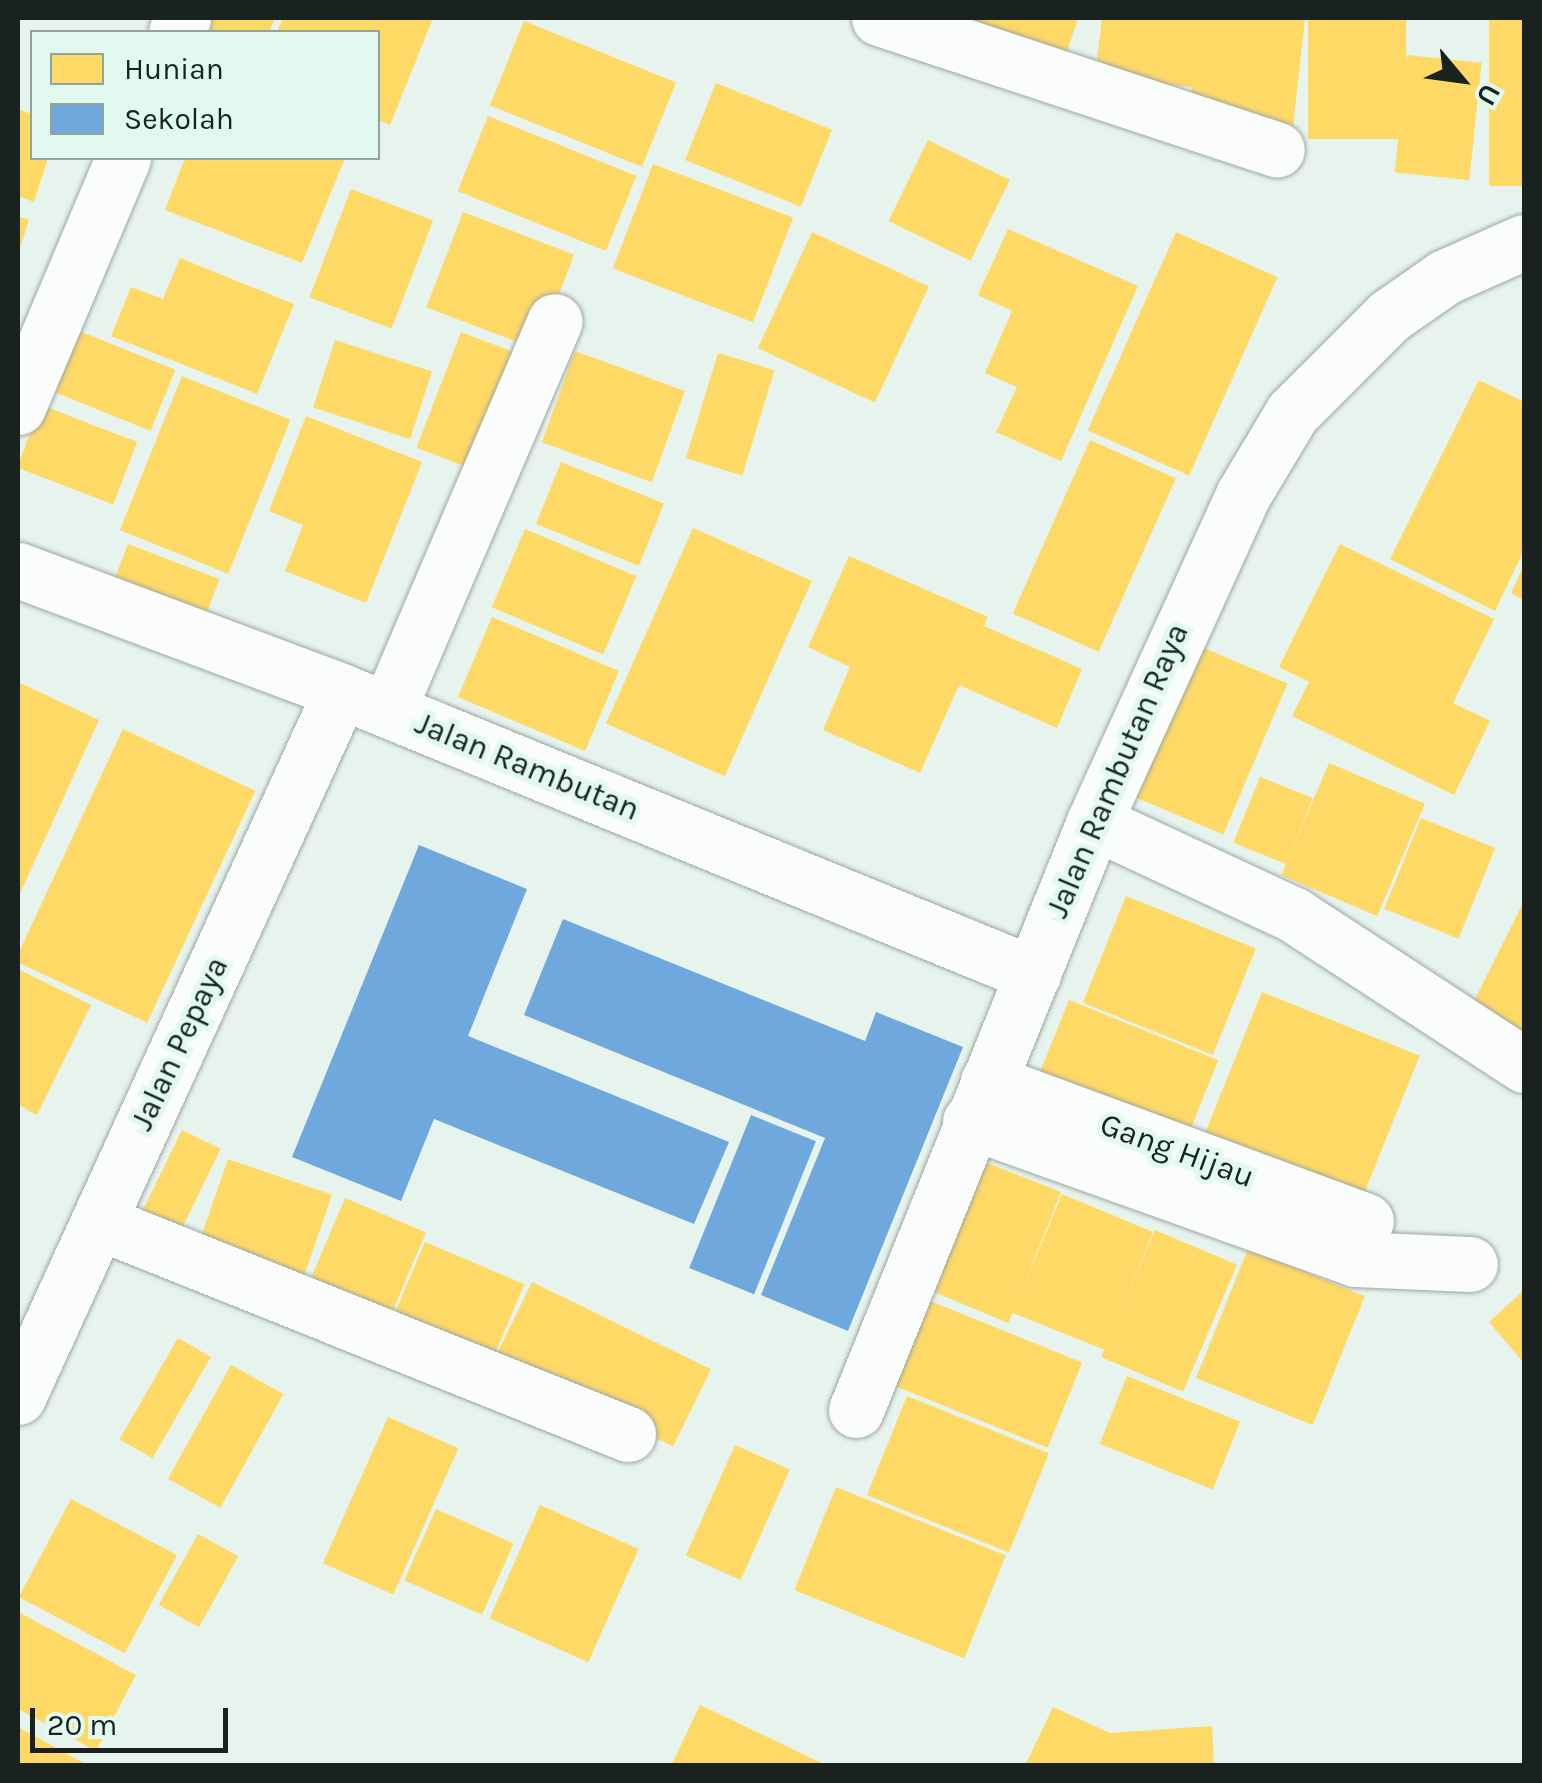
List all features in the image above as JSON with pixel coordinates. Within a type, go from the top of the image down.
[{"type":"street","points":[[879,18],[1277,150]]},
{"type":"street","points":[[18,406],[122,160]]},
{"type":"street","name":"Jalan Rambutan Raya","points":[[856,1410],[1094,822],[1198,583],[1292,413],[1388,316],[1445,277],[1524,242]]},
{"type":"street","name":"Jalan Pepaya","points":[[18,1397],[98,1222],[555,321]]},
{"type":"street","name":"Jalan Rambutan","points":[[18,570],[365,701],[1033,974]]},
{"type":"street","points":[[1094,822],[1294,915],[1524,1065]]},
{"type":"street","points":[[979,1101],[1355,1259],[1470,1264]]},
{"type":"street","name":"Gang Hijau","points":[[979,1101],[1366,1221]]},
{"type":"street","points":[[98,1222],[628,1434]]},
{"type":"building: Hunian","points":[[203,18],[275,18],[270,30],[198,30]]},
{"type":"building: Hunian","points":[[283,18],[433,18],[390,125],[380,121],[380,30],[278,30]]},
{"type":"building: Hunian","points":[[977,18],[1078,18],[1065,58],[973,28]]},
{"type":"building: Hunian","points":[[1102,18],[1305,18],[1293,127],[1189,115],[1192,87],[1095,76]]},
{"type":"building: Hunian","points":[[1308,18],[1406,18],[1406,139],[1308,139]]},
{"type":"building: Hunian","points":[[1489,18],[1524,18],[1524,186],[1489,186]]},
{"type":"building: Hunian","points":[[524,21],[676,82],[642,167],[490,105]]},
{"type":"building: Hunian","points":[[1407,55],[1482,63],[1469,180],[1395,172]]},
{"type":"building: Hunian","points":[[716,83],[832,130],[801,207],[685,160]]},
{"type":"building: Hunian","points":[[18,109],[30,113],[30,160],[47,160],[34,202],[18,196]]},
{"type":"building: Hunian","points":[[488,116],[636,176],[606,251],[458,191]]},
{"type":"building: Hunian","points":[[928,140],[1010,180],[970,261],[889,221]]},
{"type":"building: Hunian","points":[[184,160],[344,160],[302,263],[165,210]]},
{"type":"building: Hunian","points":[[653,164],[793,218],[753,322],[613,269]]},
{"type":"building: Hunian","points":[[351,189],[433,221],[392,329],[309,297]]},
{"type":"building: Hunian","points":[[463,212],[574,255],[538,350],[426,307]]},
{"type":"building: Hunian","points":[[18,216],[29,220],[18,254]]},
{"type":"building: Hunian","points":[[1008,229],[1138,286],[1061,461],[996,432],[1017,387],[985,373],[1012,311],[978,295]]},
{"type":"building: Hunian","points":[[812,232],[929,287],[875,403],[758,348]]},
{"type":"building: Hunian","points":[[1176,232],[1277,277],[1189,475],[1088,430]]},
{"type":"building: Hunian","points":[[180,258],[294,304],[257,394],[111,336],[131,287],[163,299]]},
{"type":"building: Hunian","points":[[77,330],[175,370],[151,431],[52,391]]},
{"type":"building: Hunian","points":[[461,332],[516,353],[472,469],[417,448]]},
{"type":"building: Hunian","points":[[335,340],[432,372],[410,439],[313,408]]},
{"type":"building: Hunian","points":[[575,351],[685,391],[652,482],[542,442]]},
{"type":"building: Hunian","points":[[718,353],[774,370],[742,475],[686,458]]},
{"type":"building: Hunian","points":[[182,376],[290,420],[228,574],[120,530]]},
{"type":"building: Hunian","points":[[1479,380],[1524,402],[1524,550],[1495,611],[1390,559]]},
{"type":"building: Hunian","points":[[41,405],[137,442],[113,504],[18,468]]},
{"type":"building: Hunian","points":[[306,416],[422,462],[366,603],[285,571],[303,525],[269,511]]},
{"type":"building: Hunian","points":[[1090,440],[1176,478],[1099,652],[1013,614]]},
{"type":"building: Hunian","points":[[561,462],[664,504],[639,566],[536,524]]},
{"type":"building: Hunian","points":[[693,528],[812,581],[725,776],[606,723]]},
{"type":"building: Hunian","points":[[525,529],[636,576],[603,655],[492,607]]},
{"type":"building: Hunian","points":[[128,544],[219,579],[199,631],[108,596]]},
{"type":"building: Hunian","points":[[1340,544],[1494,619],[1453,703],[1490,721],[1454,795],[1292,716],[1309,682],[1279,667]]},
{"type":"building: Hunian","points":[[849,556],[988,617],[984,626],[1082,669],[1057,728],[959,685],[920,773],[823,730],[850,667],[808,647]]},
{"type":"building: Hunian","points":[[1524,565],[1524,600],[1511,593]]},
{"type":"building: Hunian","points":[[492,617],[619,671],[585,751],[458,697]]},
{"type":"building: Hunian","points":[[1199,646],[1287,684],[1223,834],[1135,797]]},
{"type":"building: Hunian","points":[[18,682],[99,720],[18,898]]},
{"type":"building: Hunian","points":[[123,729],[255,791],[147,1023],[18,963],[18,954]]},
{"type":"building: Hunian","points":[[1329,763],[1425,804],[1377,916],[1281,875]]},
{"type":"building: Hunian","points":[[1260,777],[1313,798],[1286,864],[1233,843]]},
{"type":"building: Hunian","points":[[1421,818],[1495,848],[1458,939],[1384,909]]},
{"type":"building: Hunian","points":[[1126,896],[1256,948],[1213,1055],[1083,1003]]},
{"type":"building: Hunian","points":[[1524,901],[1524,1038],[1469,1011]]},
{"type":"building: Hunian","points":[[18,969],[91,1005],[37,1115],[18,1105]]},
{"type":"building: Hunian","points":[[1262,992],[1420,1056],[1362,1198],[1204,1135]]},
{"type":"building: Hunian","points":[[1069,1000],[1218,1060],[1182,1150],[1033,1090]]},
{"type":"building: Hunian","points":[[182,1130],[221,1149],[176,1240],[138,1221]]},
{"type":"building: Hunian","points":[[972,1157],[1061,1192],[1018,1300],[1062,1194],[1153,1232],[1105,1350],[1013,1313],[1008,1323],[920,1286]]},
{"type":"building: Hunian","points":[[228,1159],[332,1195],[304,1275],[200,1239]]},
{"type":"building: Hunian","points":[[345,1198],[426,1232],[391,1314],[310,1280]]},
{"type":"building: Hunian","points":[[1155,1230],[1237,1265],[1183,1392],[1101,1357]]},
{"type":"building: Hunian","points":[[425,1242],[524,1284],[494,1355],[395,1313]]},
{"type":"building: Hunian","points":[[1248,1249],[1365,1296],[1313,1425],[1196,1378]]},
{"type":"building: Hunian","points":[[532,1282],[711,1369],[673,1447],[494,1359]]},
{"type":"building: Hunian","points":[[1524,1290],[1524,1363],[1489,1322]]},
{"type":"building: Hunian","points":[[930,1301],[1082,1362],[1048,1448],[896,1386]]},
{"type":"building: Hunian","points":[[178,1338],[211,1357],[152,1458],[120,1439]]},
{"type":"building: Hunian","points":[[231,1365],[283,1394],[220,1508],[168,1479]]},
{"type":"building: Hunian","points":[[1127,1376],[1240,1422],[1213,1489],[1100,1444]]},
{"type":"building: Hunian","points":[[907,1396],[1049,1453],[1009,1553],[867,1495]]},
{"type":"building: Hunian","points":[[388,1417],[458,1448],[393,1594],[323,1563]]},
{"type":"building: Hunian","points":[[735,1445],[790,1469],[741,1580],[686,1556]]},
{"type":"building: Hunian","points":[[836,1487],[1006,1556],[964,1658],[794,1590]]},
{"type":"building: Hunian","points":[[71,1499],[177,1555],[125,1653],[19,1597]]},
{"type":"building: Hunian","points":[[540,1505],[639,1549],[588,1662],[490,1618]]},
{"type":"building: Hunian","points":[[436,1509],[514,1544],[482,1615],[404,1580]]},
{"type":"building: Hunian","points":[[198,1534],[238,1556],[199,1627],[159,1605]]},
{"type":"building: Hunian","points":[[18,1612],[136,1675],[96,1751],[18,1709]]},
{"type":"building: Hunian","points":[[700,1705],[828,1766],[671,1766]]},
{"type":"building: Hunian","points":[[1053,1707],[1110,1733],[1212,1726],[1214,1766],[1025,1766]]},
{"type":"building: Hunian","points":[[18,1727],[89,1766],[18,1766]]},
{"type":"building: Sekolah","points":[[419,845],[527,889],[468,1036],[729,1142],[694,1224],[434,1119],[401,1201],[292,1157]]},
{"type":"building: Sekolah","points":[[563,919],[865,1041],[876,1012],[963,1047],[848,1331],[761,1295],[825,1138],[524,1015]]},
{"type":"building: Sekolah","points":[[751,1115],[816,1141],[754,1294],[689,1268]]}]
